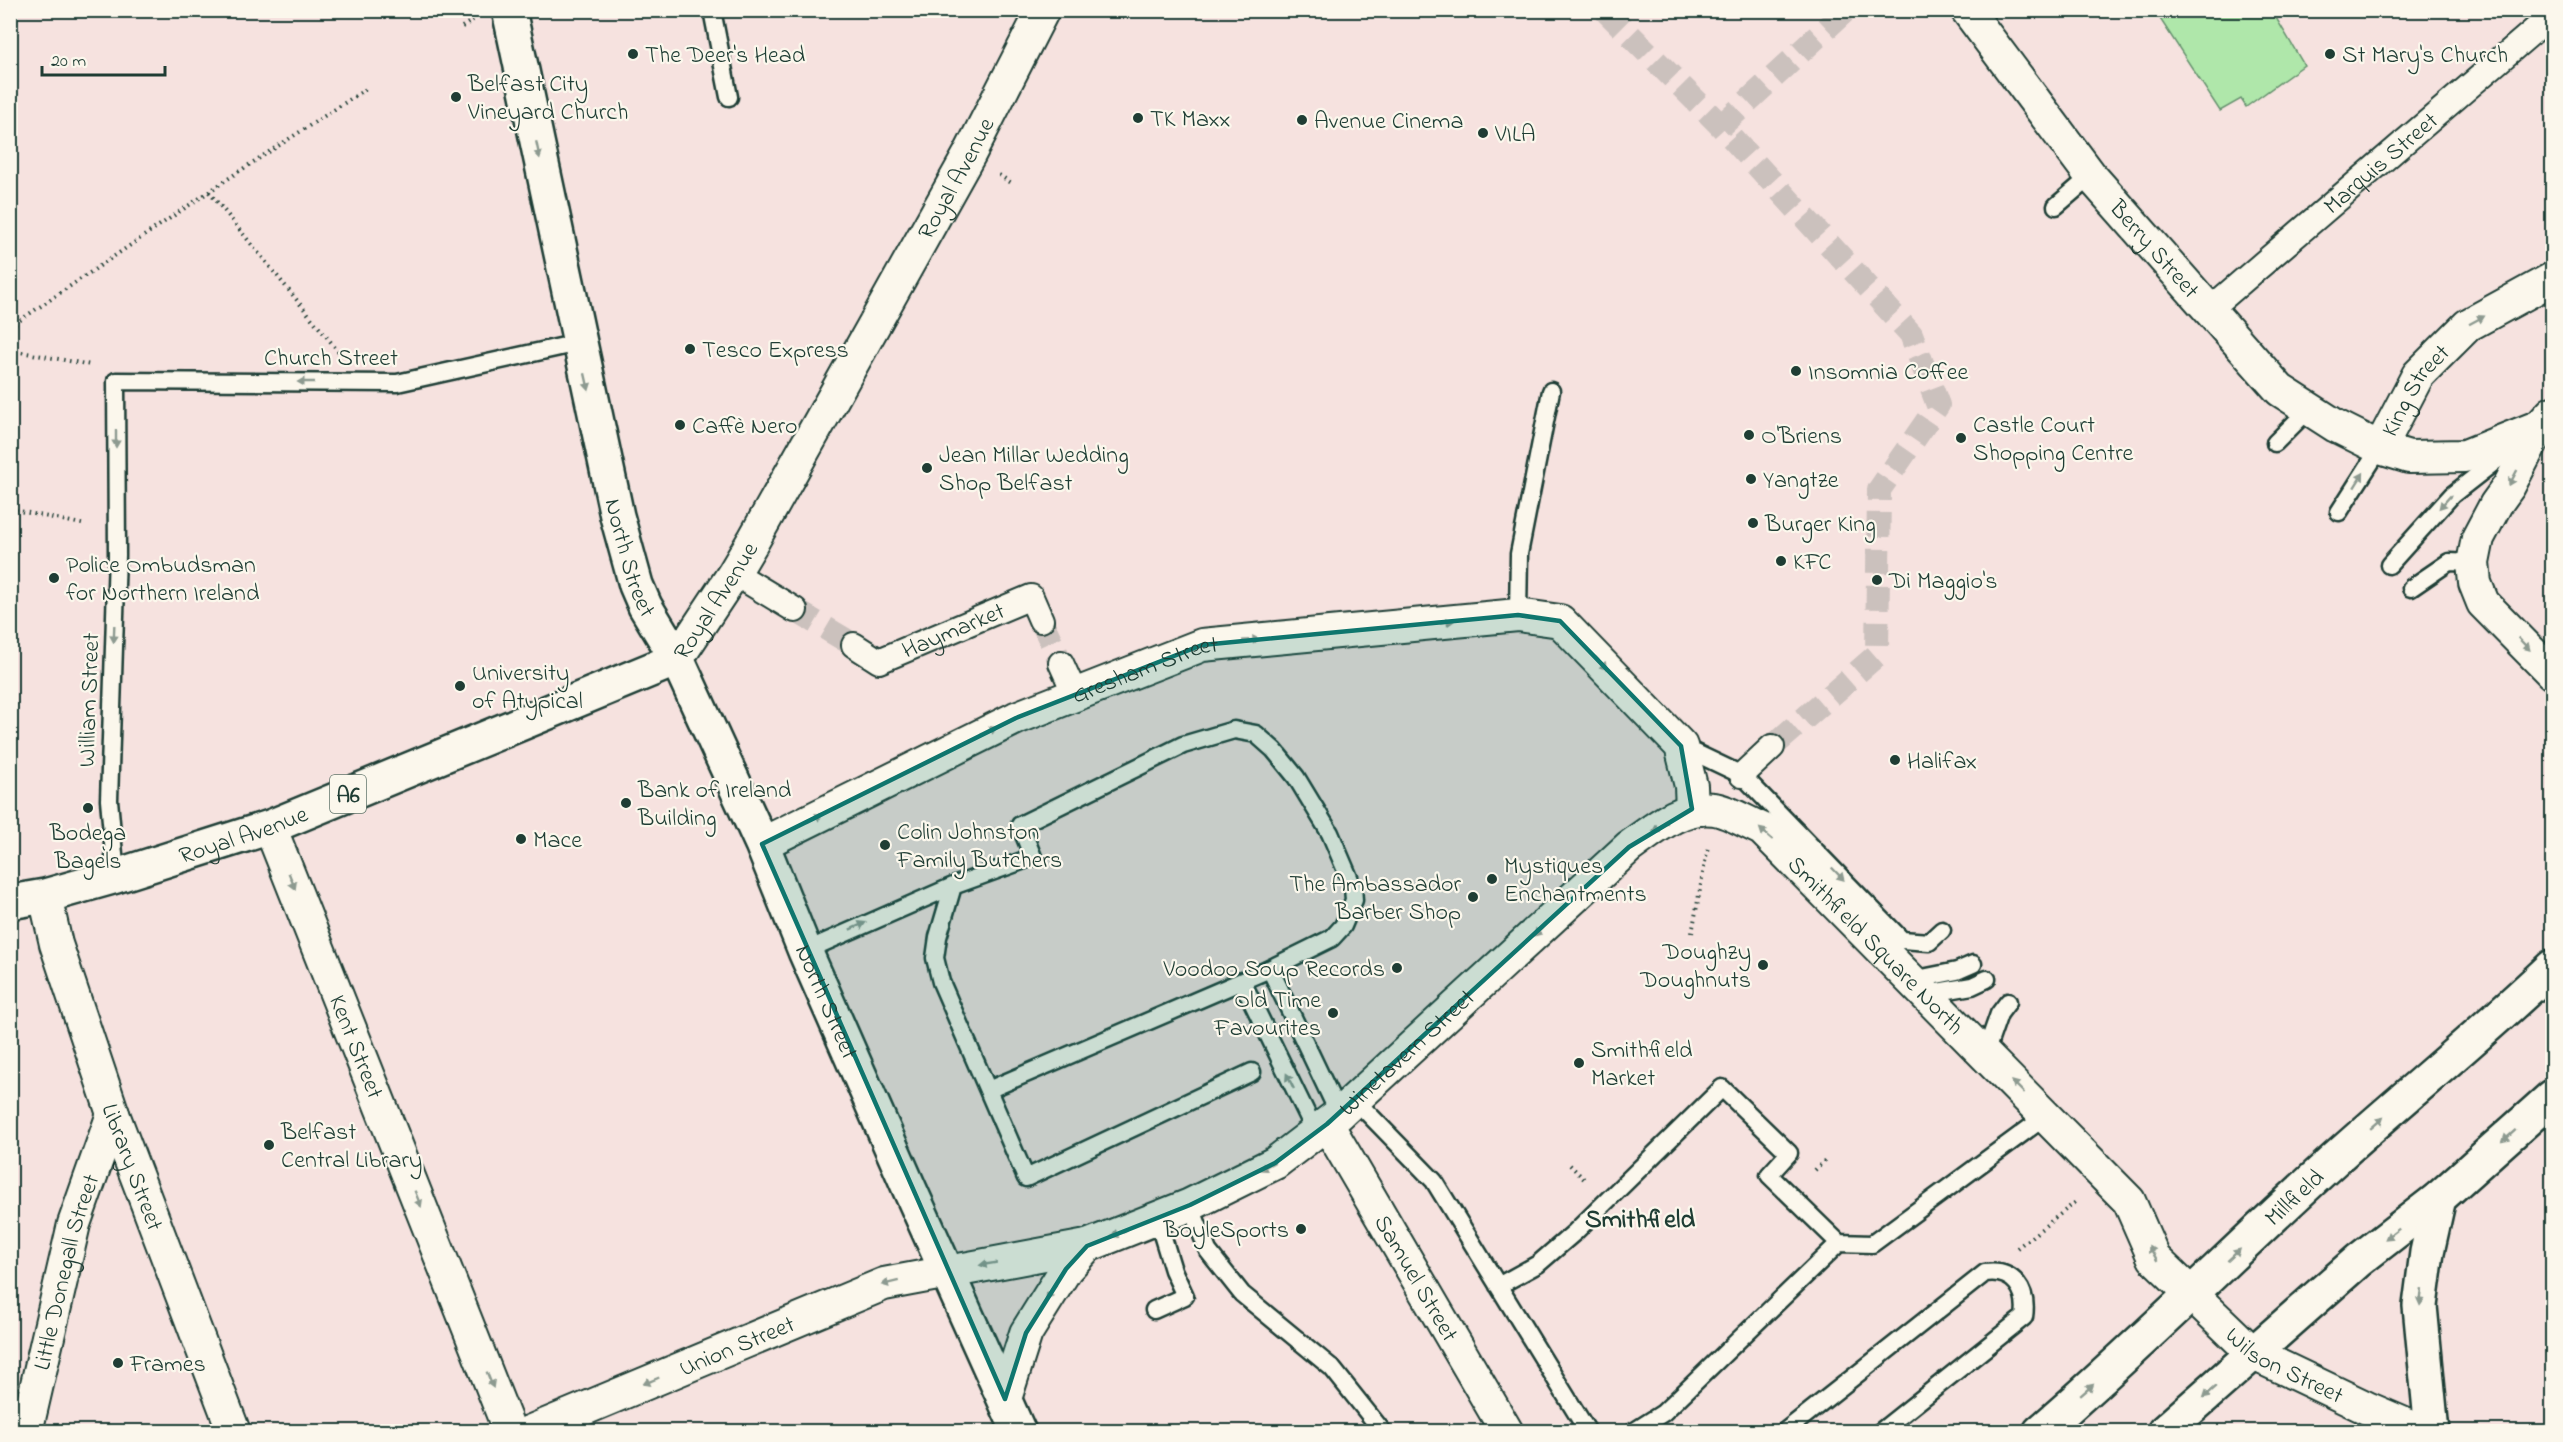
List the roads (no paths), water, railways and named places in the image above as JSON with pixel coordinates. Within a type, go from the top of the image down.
[{"type":"main road","name":"North Street","points":[[509,10],[578,343],[617,516],[636,585],[645,606],[677,659],[762,844],[805,951],[1019,1431]]},
{"type":"main road","name":"Royal Avenue","points":[[10,902],[45,896],[116,876],[270,826],[677,659]]},
{"type":"main road","name":"Millfield","points":[[2040,1431],[2192,1296],[2334,1160],[2493,1024],[2553,967]]},
{"type":"main road","points":[[2493,1024],[2553,985]]},
{"type":"main road","points":[[2164,1431],[2359,1260],[2439,1198],[2553,1097]]},
{"type":"main road","points":[[2432,1431],[2420,1306],[2427,1252],[2439,1198]]},
{"type":"street","name":"Berry Street","points":[[1967,10],[2091,176],[2280,390],[2336,426],[2380,447]]},
{"type":"street","name":"Royal Avenue","points":[[677,659],[734,573],[969,155],[1040,11]]},
{"type":"street","name":"Marquis Street","points":[[2209,310],[2553,15]]},
{"type":"street","name":"King Street","points":[[2546,419],[2465,456],[2409,457],[2380,447],[2418,375],[2468,325],[2553,279]]},
{"type":"street","points":[[2546,419],[2478,538],[2473,563],[2475,583],[2483,603],[2553,673]]},
{"type":"street","points":[[734,573],[795,610]]},
{"type":"street","name":"Haymarket","points":[[854,645],[879,661],[1031,597],[1041,620]]},
{"type":"street","name":"Gresham Street","points":[[762,844],[1016,718],[1202,645],[1518,615],[1560,621],[1681,746]]},
{"type":"street","points":[[1061,663],[1075,694]]},
{"type":"street","points":[[1681,746],[1691,786],[1704,809]]},
{"type":"street","points":[[1742,775],[1772,747]]},
{"type":"street","name":"Smithfield Square North","points":[[1704,809],[1762,829],[2129,1201],[2154,1258],[2192,1296]]},
{"type":"street","name":"Winetavern Street","points":[[947,1271],[1087,1246],[1190,1204],[1275,1163],[1334,1118],[1629,847],[1658,827],[1704,809]]},
{"type":"street","name":"Kent Street","points":[[270,826],[510,1431]]},
{"type":"street","name":"Library Street","points":[[45,896],[56,944],[113,1114],[234,1431]]},
{"type":"street","name":"Little Donegall Street","points":[[26,1431],[74,1224],[113,1114]]},
{"type":"street","name":"Samuel Street","points":[[1334,1118],[1507,1431]]},
{"type":"street","name":"Winetavern Street","points":[[1005,1399],[1026,1334],[1066,1269],[1087,1246]]},
{"type":"street","name":"Union Street","points":[[529,1431],[884,1284],[947,1271]]},
{"type":"street","name":"Wilson Street","points":[[2192,1296],[2254,1354],[2367,1408],[2423,1431]]},
{"type":"lane","points":[[712,10],[729,98]]},
{"type":"lane","points":[[2056,206],[2091,176]]},
{"type":"lane","name":"Church Street","points":[[116,381],[396,383],[578,343]]},
{"type":"lane","name":"William Street","points":[[116,381],[116,531],[109,800],[116,876]]},
{"type":"lane","points":[[1518,615],[1519,554],[1551,391]]},
{"type":"lane","points":[[2275,443],[2309,409]]},
{"type":"lane","points":[[2389,565],[2452,495],[2546,419]]},
{"type":"lane","points":[[2339,512],[2380,447]]},
{"type":"lane","points":[[2411,588],[2449,562],[2473,563]]},
{"type":"lane","points":[[805,951],[953,886],[1033,857],[1020,825],[1183,745],[1234,730],[1256,734],[1274,750],[1296,777],[1330,833],[1353,887],[1350,914],[1343,926],[1332,938],[1270,969],[987,1090]]},
{"type":"lane","points":[[1681,746],[1742,775],[1902,939],[1929,942],[1942,930]]},
{"type":"lane","points":[[953,886],[938,936],[935,958],[941,982],[1026,1178],[1252,1072]]},
{"type":"lane","points":[[1919,987],[1973,964]]},
{"type":"lane","points":[[1270,969],[1334,1118]]},
{"type":"lane","points":[[1919,987],[1971,986],[1988,979]]},
{"type":"lane","points":[[1242,981],[1334,1118],[1434,1181],[1588,1431]]},
{"type":"lane","points":[[1985,1054],[1999,1014],[2008,1002]]},
{"type":"lane","points":[[1498,1286],[1538,1264],[1575,1232],[1722,1088],[1789,1153],[1769,1175],[1839,1243],[1872,1244],[2046,1116]]},
{"type":"lane","points":[[1190,1204],[1208,1251],[1242,1294],[1332,1368],[1383,1431]]},
{"type":"lane","points":[[1154,1310],[1185,1296],[1173,1270],[1157,1218]]},
{"type":"lane","points":[[1633,1431],[1663,1413],[1839,1243]]},
{"type":"lane","points":[[1784,1431],[1985,1273],[1998,1271],[2010,1277],[2021,1289],[2026,1303],[2024,1317],[1880,1431]]},
{"type":"tunnel","points":[[1605,10],[1721,126],[1911,334],[1938,405],[1879,490],[1877,655],[1772,747]]},
{"type":"tunnel","points":[[1721,126],[1846,10]]},
{"type":"tunnel","points":[[795,610],[854,645]]},
{"type":"tunnel","points":[[1041,620],[1061,663]]},
{"type":"place","name":"The Deer's Head","points":[[633,54]]},
{"type":"place","name":"St Mary's Church","points":[[2330,54]]},
{"type":"place","name":"Belfast City Vineyard Church","points":[[456,97]]},
{"type":"place","name":"TK Maxx","points":[[1138,118]]},
{"type":"place","name":"Avenue Cinema","points":[[1302,120]]},
{"type":"place","name":"VILA","points":[[1483,133]]},
{"type":"place","name":"Tesco Express","points":[[690,349]]},
{"type":"place","name":"Insomnia Coffee","points":[[1796,371]]},
{"type":"place","name":"Caffè Nero","points":[[680,425]]},
{"type":"place","name":"O'Briens","points":[[1749,435]]},
{"type":"place","name":"Castle Court Shopping Centre","points":[[1961,438]]},
{"type":"place","name":"Jean Millar Wedding Shop Belfast","points":[[927,468]]},
{"type":"place","name":"Yangtze","points":[[1751,479]]},
{"type":"place","name":"Burger King","points":[[1753,523]]},
{"type":"place","name":"KFC","points":[[1781,561]]},
{"type":"place","name":"Police Ombudsman for Northern Ireland","points":[[54,578]]},
{"type":"place","name":"Di Maggio's","points":[[1877,580]]},
{"type":"place","name":"University of Atypical","points":[[460,686]]},
{"type":"place","name":"Halifax","points":[[1895,760]]},
{"type":"place","name":"Bank of Ireland Building","points":[[626,803]]},
{"type":"place","name":"Bodega Bagels","points":[[88,808]]},
{"type":"place","name":"Mace","points":[[521,839]]},
{"type":"place","name":"Colin Johnston Family Butchers","points":[[885,845]]},
{"type":"place","name":"Mystiques Enchantments","points":[[1492,879]]},
{"type":"place","name":"The Ambassador Barber Shop","points":[[1473,897]]},
{"type":"place","name":"Doughzy Doughnuts","points":[[1763,965]]},
{"type":"place","name":"Voodoo Soup Records","points":[[1397,968]]},
{"type":"place","name":"Old Time Favourites","points":[[1333,1013]]},
{"type":"place","name":"Smithfield Market","points":[[1579,1063]]},
{"type":"place","name":"Belfast Central Library","points":[[269,1145]]},
{"type":"place","name":"BoyleSports","points":[[1301,1229]]},
{"type":"place","name":"Frames","points":[[118,1363]]},
{"type":"district","name":"Smithfield","points":[[1640,1218]]}]
